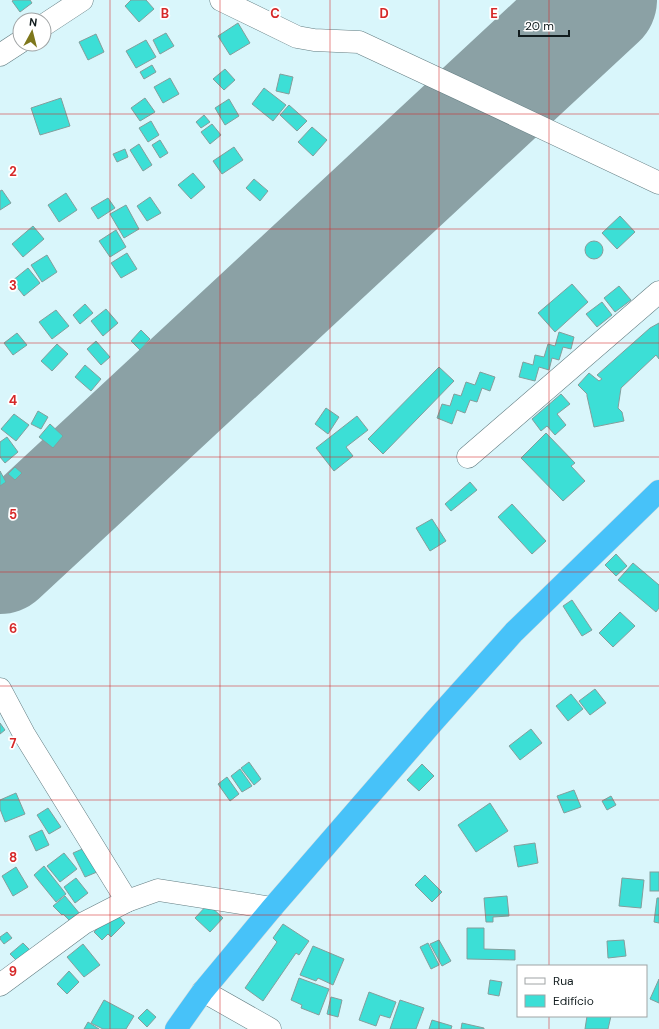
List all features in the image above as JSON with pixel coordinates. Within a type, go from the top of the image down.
[{"type":"highway","points":[[176,1029],[203,991],[272,908],[435,720],[514,632],[659,491]]},
{"type":"street","points":[[52,20],[82,0]]},
{"type":"street","points":[[221,0],[297,37],[314,40],[359,42],[659,183]]},
{"type":"street","points":[[0,55],[12,47]]},
{"type":"street","points":[[468,457],[659,292]]},
{"type":"street","points":[[0,689],[24,734],[127,901]]},
{"type":"street","points":[[0,985],[84,923],[127,901],[158,890],[272,908]]},
{"type":"street","points":[[203,991],[270,1029]]},
{"type":"building","points":[[30,0],[32,3],[20,12],[12,1]]},
{"type":"building","points":[[131,0],[146,0],[154,9],[139,22],[125,6]]},
{"type":"building","points":[[238,23],[250,43],[230,55],[218,36]]},
{"type":"building","points":[[166,33],[174,46],[160,54],[153,40]]},
{"type":"building","points":[[96,34],[104,52],[88,60],[79,42]]},
{"type":"building","points":[[146,40],[156,57],[136,68],[126,51]]},
{"type":"building","points":[[152,65],[156,72],[144,79],[140,72]]},
{"type":"building","points":[[225,69],[235,80],[224,90],[213,79]]},
{"type":"building","points":[[280,74],[293,77],[289,94],[276,91]]},
{"type":"building","points":[[170,78],[179,94],[163,103],[154,87]]},
{"type":"building","points":[[264,88],[286,105],[273,121],[252,104]]},
{"type":"building","points":[[61,98],[70,126],[40,135],[31,108]]},
{"type":"building","points":[[145,98],[155,112],[140,121],[131,108]]},
{"type":"building","points":[[229,99],[239,116],[225,125],[215,108]]},
{"type":"building","points":[[289,105],[307,121],[297,131],[280,115]]},
{"type":"building","points":[[204,115],[210,122],[201,128],[196,122]]},
{"type":"building","points":[[151,121],[159,135],[148,142],[139,128]]},
{"type":"building","points":[[212,124],[221,135],[210,144],[201,132]]},
{"type":"building","points":[[312,127],[327,140],[313,156],[298,142]]},
{"type":"building","points":[[160,140],[168,153],[160,158],[152,145]]},
{"type":"building","points":[[139,144],[152,165],[143,171],[130,150]]},
{"type":"building","points":[[234,147],[243,160],[222,174],[213,161]]},
{"type":"building","points":[[125,149],[128,157],[117,162],[113,154]]},
{"type":"building","points":[[193,173],[205,187],[191,199],[178,185]]},
{"type":"building","points":[[254,179],[268,191],[260,201],[246,188]]},
{"type":"building","points":[[2,190],[11,203],[0,210],[0,191]]},
{"type":"building","points":[[66,193],[77,210],[59,222],[48,205]]},
{"type":"building","points":[[150,197],[161,213],[147,221],[137,206]]},
{"type":"building","points":[[108,198],[115,208],[98,219],[91,208]]},
{"type":"building","points":[[126,205],[139,229],[124,238],[110,214]]},
{"type":"building","points":[[620,216],[635,232],[617,249],[602,233]]},
{"type":"building","points":[[33,226],[44,239],[23,257],[12,244]]},
{"type":"building","points":[[116,230],[126,247],[110,257],[99,241]]},
{"type":"building","points":[[590,241],[598,241],[603,246],[601,257],[598,259],[590,259],[585,254],[585,246]]},
{"type":"building","points":[[127,253],[137,269],[121,278],[111,263]]},
{"type":"building","points":[[47,255],[57,272],[42,282],[31,265]]},
{"type":"building","points":[[28,268],[40,283],[24,296],[12,281]]},
{"type":"building","points":[[572,284],[588,302],[555,332],[538,313]]},
{"type":"building","points":[[619,286],[631,300],[615,312],[604,298]]},
{"type":"building","points":[[602,302],[612,315],[597,327],[586,314]]},
{"type":"building","points":[[85,304],[93,313],[80,324],[73,315]]},
{"type":"building","points":[[106,309],[118,323],[103,336],[91,321]]},
{"type":"building","points":[[56,310],[69,326],[52,339],[39,322]]},
{"type":"building","points":[[659,323],[659,359],[656,355],[621,388],[618,408],[622,412],[624,421],[594,427],[587,394],[578,385],[589,373],[599,381],[602,379],[597,375],[650,328]]},
{"type":"building","points":[[141,330],[150,339],[140,350],[131,341]]},
{"type":"building","points":[[559,332],[574,337],[571,349],[563,347],[559,360],[552,358],[549,370],[539,367],[535,381],[519,377],[523,362],[533,365],[535,355],[544,357],[548,344],[555,346]]},
{"type":"building","points":[[17,333],[27,345],[13,355],[4,343]]},
{"type":"building","points":[[96,341],[110,357],[101,365],[87,349]]},
{"type":"building","points":[[57,344],[68,354],[52,371],[41,361]]},
{"type":"building","points":[[85,365],[101,379],[91,391],[75,377]]},
{"type":"building","points":[[439,367],[454,381],[383,454],[368,439]]},
{"type":"building","points":[[480,372],[495,377],[490,391],[482,388],[477,402],[470,400],[465,413],[457,410],[452,424],[437,418],[442,404],[450,406],[454,394],[461,396],[466,382],[475,385]]},
{"type":"building","points":[[561,394],[570,404],[557,414],[566,425],[555,435],[547,426],[541,431],[532,419]]},
{"type":"building","points":[[326,408],[339,417],[328,434],[315,424]]},
{"type":"building","points":[[38,411],[48,417],[41,429],[31,424]]},
{"type":"building","points":[[14,414],[29,425],[16,441],[1,429]]},
{"type":"building","points":[[357,416],[368,430],[346,447],[353,456],[334,471],[316,448]]},
{"type":"building","points":[[50,424],[63,436],[53,448],[39,437]]},
{"type":"building","points":[[546,433],[575,463],[571,466],[585,481],[563,501],[521,458]]},
{"type":"building","points":[[7,437],[18,452],[5,463],[0,457],[0,442]]},
{"type":"building","points":[[15,467],[22,473],[15,480],[8,474]]},
{"type":"building","points":[[0,471],[6,482],[0,486]]},
{"type":"building","points":[[470,482],[477,490],[451,511],[445,504]]},
{"type":"building","points":[[512,504],[546,541],[532,554],[498,517]]},
{"type":"building","points":[[432,519],[446,541],[430,551],[416,528]]},
{"type":"building","points":[[616,554],[627,566],[616,576],[605,565]]},
{"type":"building","points":[[633,563],[659,585],[659,608],[656,612],[618,580]]},
{"type":"building","points":[[572,600],[592,630],[582,636],[563,606]]},
{"type":"building","points":[[620,612],[635,626],[613,647],[599,633]]},
{"type":"building","points":[[595,689],[606,703],[590,715],[579,701]]},
{"type":"building","points":[[571,694],[583,709],[568,721],[556,706]]},
{"type":"building","points":[[0,723],[5,730],[0,734]]},
{"type":"building","points":[[531,729],[542,743],[520,760],[509,746]]},
{"type":"building","points":[[249,762],[261,779],[254,785],[241,768]]},
{"type":"building","points":[[422,764],[434,776],[419,791],[407,780]]},
{"type":"building","points":[[240,769],[252,786],[242,792],[231,776]]},
{"type":"building","points":[[227,777],[239,794],[230,801],[218,784]]},
{"type":"building","points":[[574,790],[581,807],[564,813],[557,796]]},
{"type":"building","points":[[16,793],[25,814],[5,822],[0,809],[0,800]]},
{"type":"building","points":[[611,796],[616,805],[607,810],[602,801]]},
{"type":"building","points":[[490,803],[508,831],[476,852],[458,825]]},
{"type":"building","points":[[48,808],[61,827],[49,834],[37,815]]},
{"type":"building","points":[[42,830],[49,845],[36,851],[29,836]]},
{"type":"building","points":[[535,843],[538,863],[518,867],[514,846]]},
{"type":"building","points":[[87,847],[97,872],[85,877],[73,853]]},
{"type":"building","points":[[64,853],[77,869],[60,882],[47,866]]},
{"type":"building","points":[[44,866],[66,894],[56,902],[34,875]]},
{"type":"building","points":[[16,867],[28,887],[13,896],[2,876]]},
{"type":"building","points":[[650,872],[659,872],[659,891],[650,891]]},
{"type":"building","points":[[425,875],[442,892],[432,902],[415,885]]},
{"type":"building","points":[[76,878],[88,893],[75,903],[64,887]]},
{"type":"building","points":[[622,878],[644,880],[641,908],[619,906]]},
{"type":"building","points":[[65,896],[80,914],[71,922],[53,906]]},
{"type":"building","points":[[507,896],[509,916],[493,917],[493,922],[486,922],[484,898]]},
{"type":"building","points":[[657,898],[659,898],[659,923],[654,922]]},
{"type":"building","points":[[208,904],[223,918],[210,932],[195,918]]},
{"type":"building","points":[[115,912],[125,923],[111,937],[108,934],[102,940],[94,932]]},
{"type":"building","points":[[283,924],[309,941],[299,955],[296,953],[263,1001],[245,988],[277,942],[273,938]]},
{"type":"building","points":[[467,928],[484,928],[484,949],[515,950],[515,960],[467,959]]},
{"type":"building","points":[[7,932],[12,938],[4,944],[0,937]]},
{"type":"building","points":[[439,940],[451,961],[442,966],[430,944]]},
{"type":"building","points":[[624,940],[626,956],[608,958],[607,941]]},
{"type":"building","points":[[23,943],[32,952],[20,964],[10,954]]},
{"type":"building","points":[[428,943],[439,965],[431,969],[420,947]]},
{"type":"building","points":[[83,944],[100,965],[84,977],[67,957]]},
{"type":"building","points":[[313,946],[344,959],[333,985],[318,978],[316,981],[300,975]]},
{"type":"building","points":[[69,971],[79,982],[67,994],[57,984]]},
{"type":"building","points":[[299,978],[329,989],[319,1015],[301,1008],[302,1005],[291,1000]]},
{"type":"building","points":[[659,979],[659,1003],[650,999]]},
{"type":"building","points":[[490,980],[502,982],[499,996],[488,994]]},
{"type":"building","points":[[369,992],[396,1002],[390,1018],[380,1015],[376,1026],[359,1020]]},
{"type":"building","points":[[331,997],[342,1000],[338,1017],[327,1014]]},
{"type":"building","points":[[104,1000],[134,1016],[126,1029],[103,1029],[91,1023]]},
{"type":"building","points":[[400,1000],[424,1008],[416,1029],[390,1029]]},
{"type":"building","points":[[147,1009],[156,1017],[147,1027],[138,1018]]},
{"type":"building","points":[[587,1017],[611,1017],[608,1029],[585,1029]]},
{"type":"building","points":[[432,1020],[452,1026],[451,1029],[429,1029]]},
{"type":"building","points":[[88,1022],[99,1029],[84,1029]]},
{"type":"building","points":[[462,1023],[484,1028],[484,1029],[461,1029]]},
{"type":"runway","points":[[0,557],[600,0]]}]
